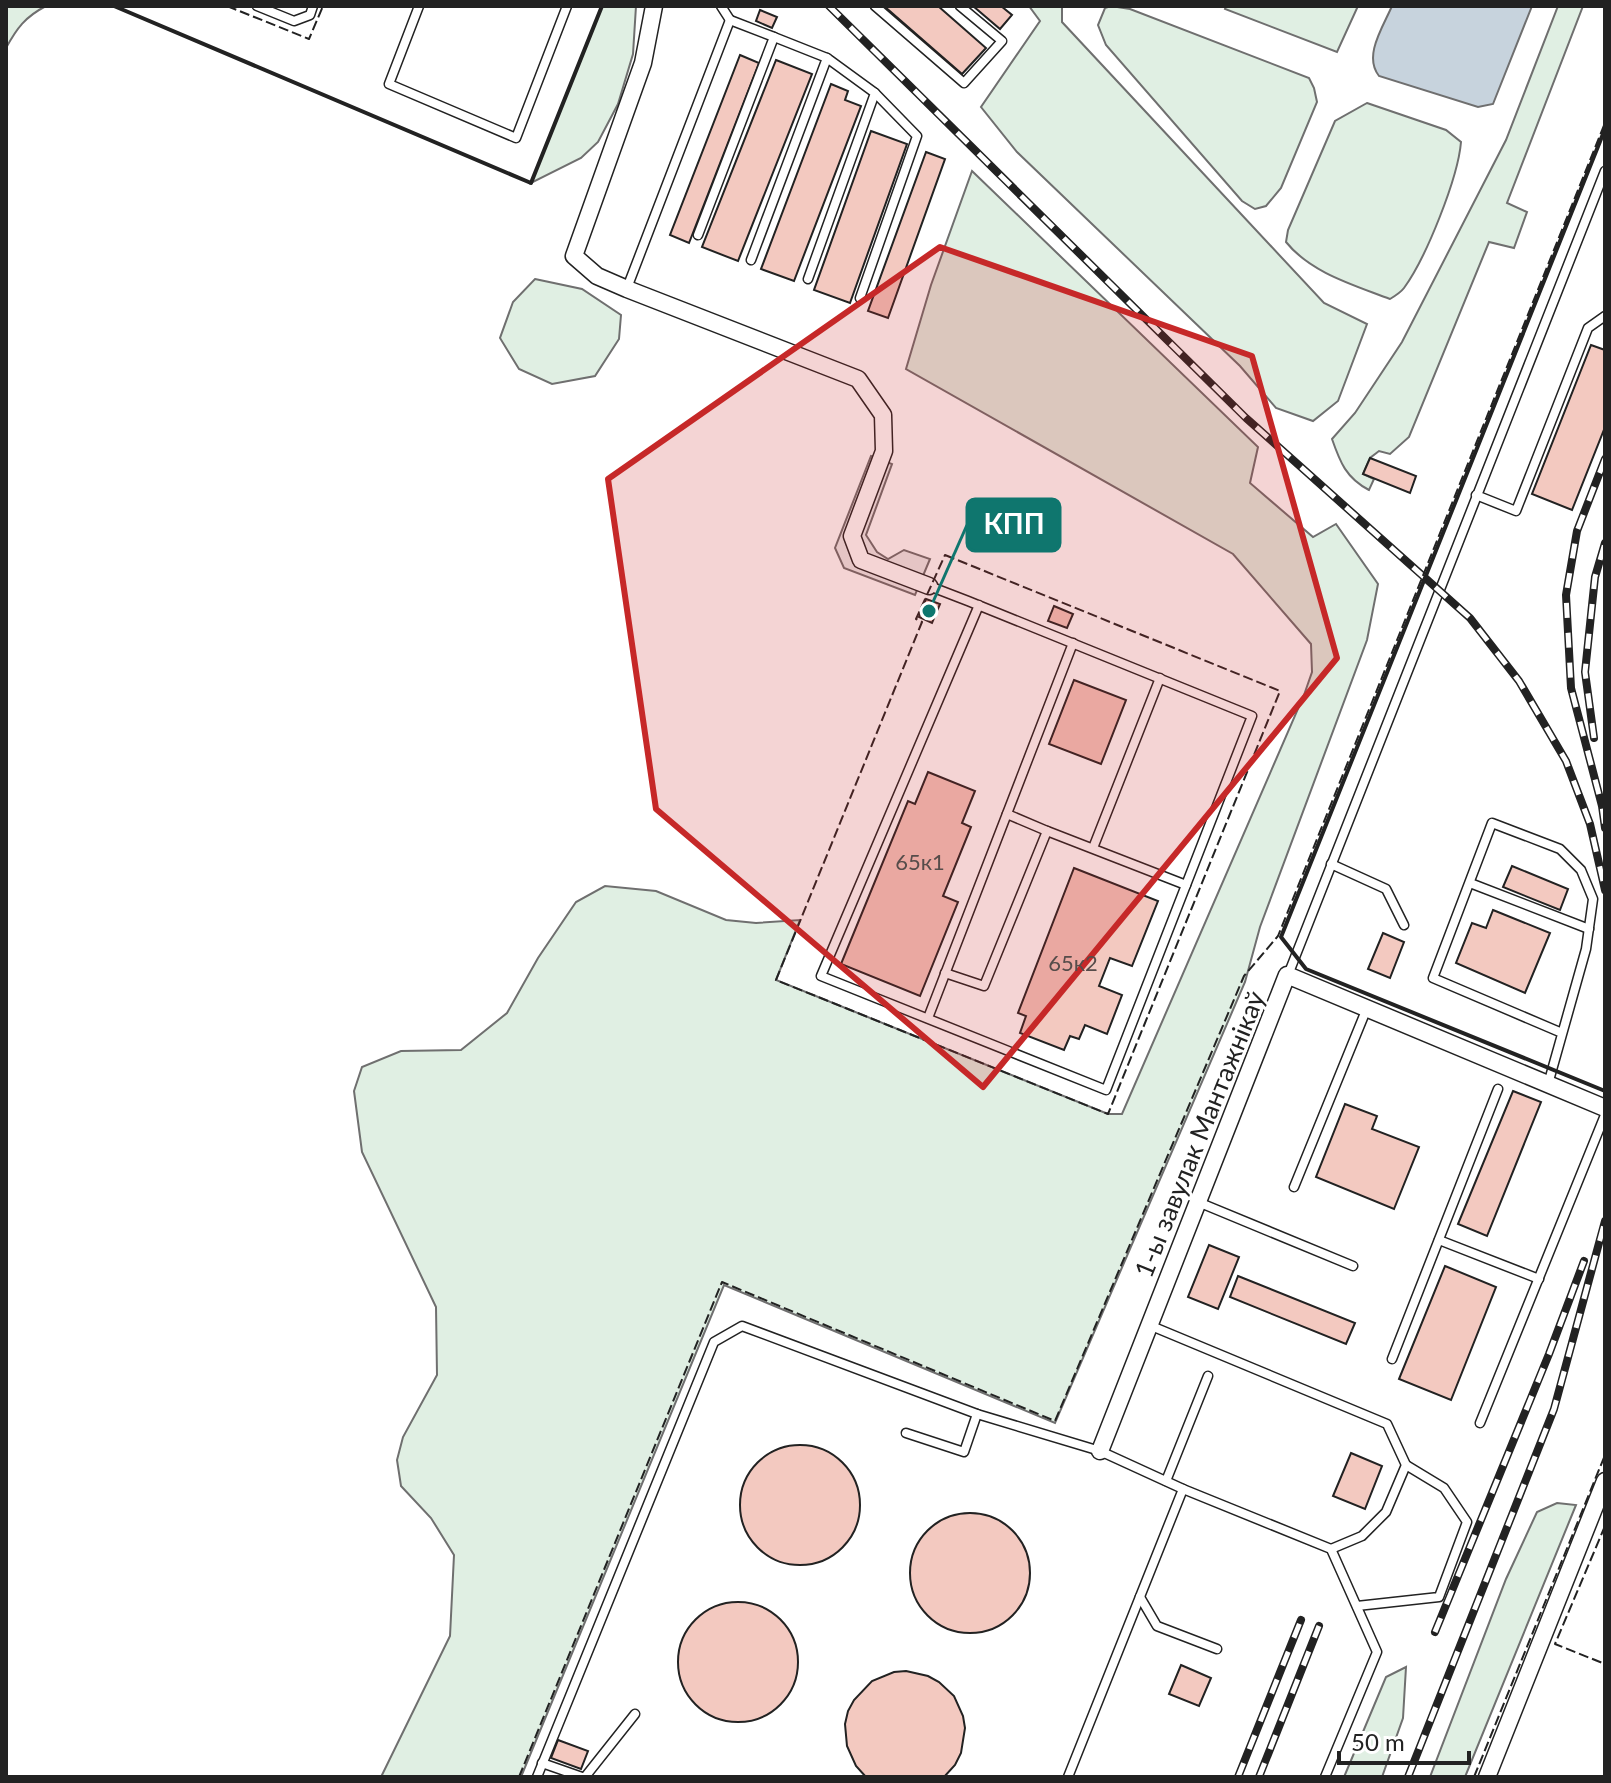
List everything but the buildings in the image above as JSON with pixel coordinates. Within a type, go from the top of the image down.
[{"type":"street","points":[[654,6],[643,63],[574,256],[597,276],[627,289],[858,379],[883,415],[884,451],[852,536],[861,560],[929,586]]},
{"type":"street","name":"1-ы завулак Мантажнікаў","points":[[1100,1451],[1287,975],[1605,1108]]},
{"type":"street","points":[[1487,1777],[1605,1481]]},
{"type":"lane","points":[[257,6],[294,21],[310,15],[313,6]]},
{"type":"lane","points":[[419,6],[389,84],[516,138],[567,6]]},
{"type":"lane","points":[[721,6],[730,20],[827,58],[875,93],[917,136],[860,298]]},
{"type":"lane","points":[[875,6],[964,83],[1002,41],[960,6]]},
{"type":"lane","points":[[627,289],[730,20]]},
{"type":"lane","points":[[698,235],[774,37]]},
{"type":"lane","points":[[751,260],[827,58]]},
{"type":"lane","points":[[808,279],[875,93]]},
{"type":"lane","points":[[1287,975],[1605,171]]},
{"type":"lane","points":[[1476,495],[1516,511],[1588,328],[1605,316]]},
{"type":"lane","points":[[929,586],[979,605],[1252,716],[1106,1090],[821,976],[979,605]]},
{"type":"lane","points":[[928,1018],[1073,643]]},
{"type":"lane","points":[[1093,848],[1160,678]]},
{"type":"lane","points":[[1007,814],[1186,885]]},
{"type":"lane","points":[[1548,1084],[1586,949],[1593,899],[1581,870],[1560,849],[1492,823],[1433,978],[1562,1033]]},
{"type":"lane","points":[[945,973],[984,986],[1047,831]]},
{"type":"lane","points":[[1331,864],[1386,889],[1404,925]]},
{"type":"lane","points":[[1470,883],[1589,929]]},
{"type":"lane","points":[[1294,1187],[1367,1008]]},
{"type":"lane","points":[[1392,1359],[1498,1089]]},
{"type":"lane","points":[[1480,1423],[1605,1115]]},
{"type":"lane","points":[[1198,1202],[1353,1266]]},
{"type":"lane","points":[[1439,1240],[1539,1279]]},
{"type":"lane","points":[[1149,1325],[1387,1424],[1406,1465],[1444,1488],[1467,1522],[1439,1597],[1357,1606]]},
{"type":"lane","points":[[537,1777],[714,1342],[742,1326],[977,1414],[1100,1451],[1183,1489],[1331,1549],[1377,1652],[1325,1777]]},
{"type":"lane","points":[[1166,1481],[1208,1376]]},
{"type":"lane","points":[[906,1433],[964,1452],[977,1414]]},
{"type":"lane","points":[[1331,1549],[1362,1536],[1386,1512],[1406,1465]]},
{"type":"lane","points":[[1068,1777],[1183,1489]]},
{"type":"lane","points":[[1140,1597],[1157,1626],[1217,1649]]},
{"type":"lane","points":[[542,1763],[583,1777],[635,1714]]},
{"type":"highlighted area","points":[[940,247],[1252,356],[1337,658],[983,1087],[656,809],[608,479]]},
{"type":"green space","points":[[6,6],[46,6],[22,24],[6,48]]},
{"type":"green space","points":[[602,6],[636,6],[633,54],[618,104],[598,142],[581,158],[531,183]]},
{"type":"green space","points":[[1029,6],[1062,6],[1062,22],[1324,303],[1367,324],[1338,401],[1313,421],[1276,408],[1240,366],[1017,152],[981,107],[1040,21]]},
{"type":"green space","points":[[1226,6],[1358,6],[1337,52],[1225,9]]},
{"type":"green space","points":[[1558,6],[1583,6],[1507,203],[1527,212],[1514,248],[1489,242],[1409,437],[1390,454],[1379,451],[1370,458],[1363,474],[1374,479],[1369,490],[1345,469],[1332,439],[1355,413],[1402,342],[1506,140]]},
{"type":"green space","points":[[1105,8],[1130,9],[1309,78],[1317,102],[1281,188],[1266,206],[1255,209],[1242,201],[1106,45],[1098,25]]},
{"type":"green space","points":[[1367,103],[1446,130],[1461,142],[1454,176],[1431,238],[1413,275],[1404,288],[1390,299],[1320,270],[1286,242],[1288,230],[1335,121]]},
{"type":"green space","points":[[972,171],[1258,447],[1250,483],[1313,537],[1336,524],[1378,584],[1367,640],[1260,927],[1245,982],[1055,1423],[724,1285],[521,1777],[381,1777],[450,1636],[454,1555],[431,1518],[401,1486],[397,1460],[403,1437],[437,1375],[436,1307],[362,1152],[354,1091],[362,1067],[401,1051],[461,1050],[507,1013],[538,958],[576,902],[605,886],[656,891],[726,920],[756,923],[800,920],[776,980],[1108,1114],[1122,1114],[1304,695],[1312,672],[1311,644],[1233,554],[906,369],[931,285]]},
{"type":"green space","points":[[535,279],[582,289],[621,315],[619,339],[595,376],[552,384],[519,369],[500,338],[513,302]]},
{"type":"green space","points":[[1557,1503],[1576,1505],[1465,1777],[1430,1777],[1506,1579],[1537,1512]]},
{"type":"green space","points":[[1406,1667],[1403,1718],[1382,1777],[1344,1777],[1386,1677]]},
{"type":"shaded area","points":[[1392,6],[1532,6],[1493,104],[1478,107],[1379,76],[1373,60],[1374,51]]},
{"type":"shaded area","points":[[871,456],[892,464],[866,535],[877,552],[888,559],[904,550],[930,559],[915,595],[844,568],[835,548]]},
{"type":"railway","points":[[829,6],[1246,418],[1470,618],[1519,681],[1566,761],[1590,824],[1605,890]]},
{"type":"railway","points":[[1605,459],[1577,531],[1566,595],[1571,688],[1605,828]]},
{"type":"railway","points":[[1594,738],[1585,672],[1595,577],[1605,543]]},
{"type":"railway","points":[[1408,1777],[1554,1409],[1605,1221]]},
{"type":"railway","points":[[1435,1632],[1584,1261]]},
{"type":"railway","points":[[1238,1777],[1301,1620]]},
{"type":"railway","points":[[1259,1777],[1319,1626]]},
{"type":"fence","points":[[227,6],[309,39],[323,6]]},
{"type":"fence","points":[[519,1777],[722,1282],[1055,1421],[1244,976],[1278,936],[1605,123]]},
{"type":"fence","points":[[945,555],[1280,691],[1108,1114],[776,980],[922,622],[916,619],[945,555]]},
{"type":"fence","points":[[1474,1777],[1605,1455]]},
{"type":"fence","points":[[1605,1526],[1555,1644],[1605,1664]]},
{"type":"wall","points":[[114,6],[531,183],[602,6]]},
{"type":"wall","points":[[1605,129],[1281,937],[1306,969],[1605,1091]]},
{"type":"place","name":"КПП","points":[[929,611]]}]
